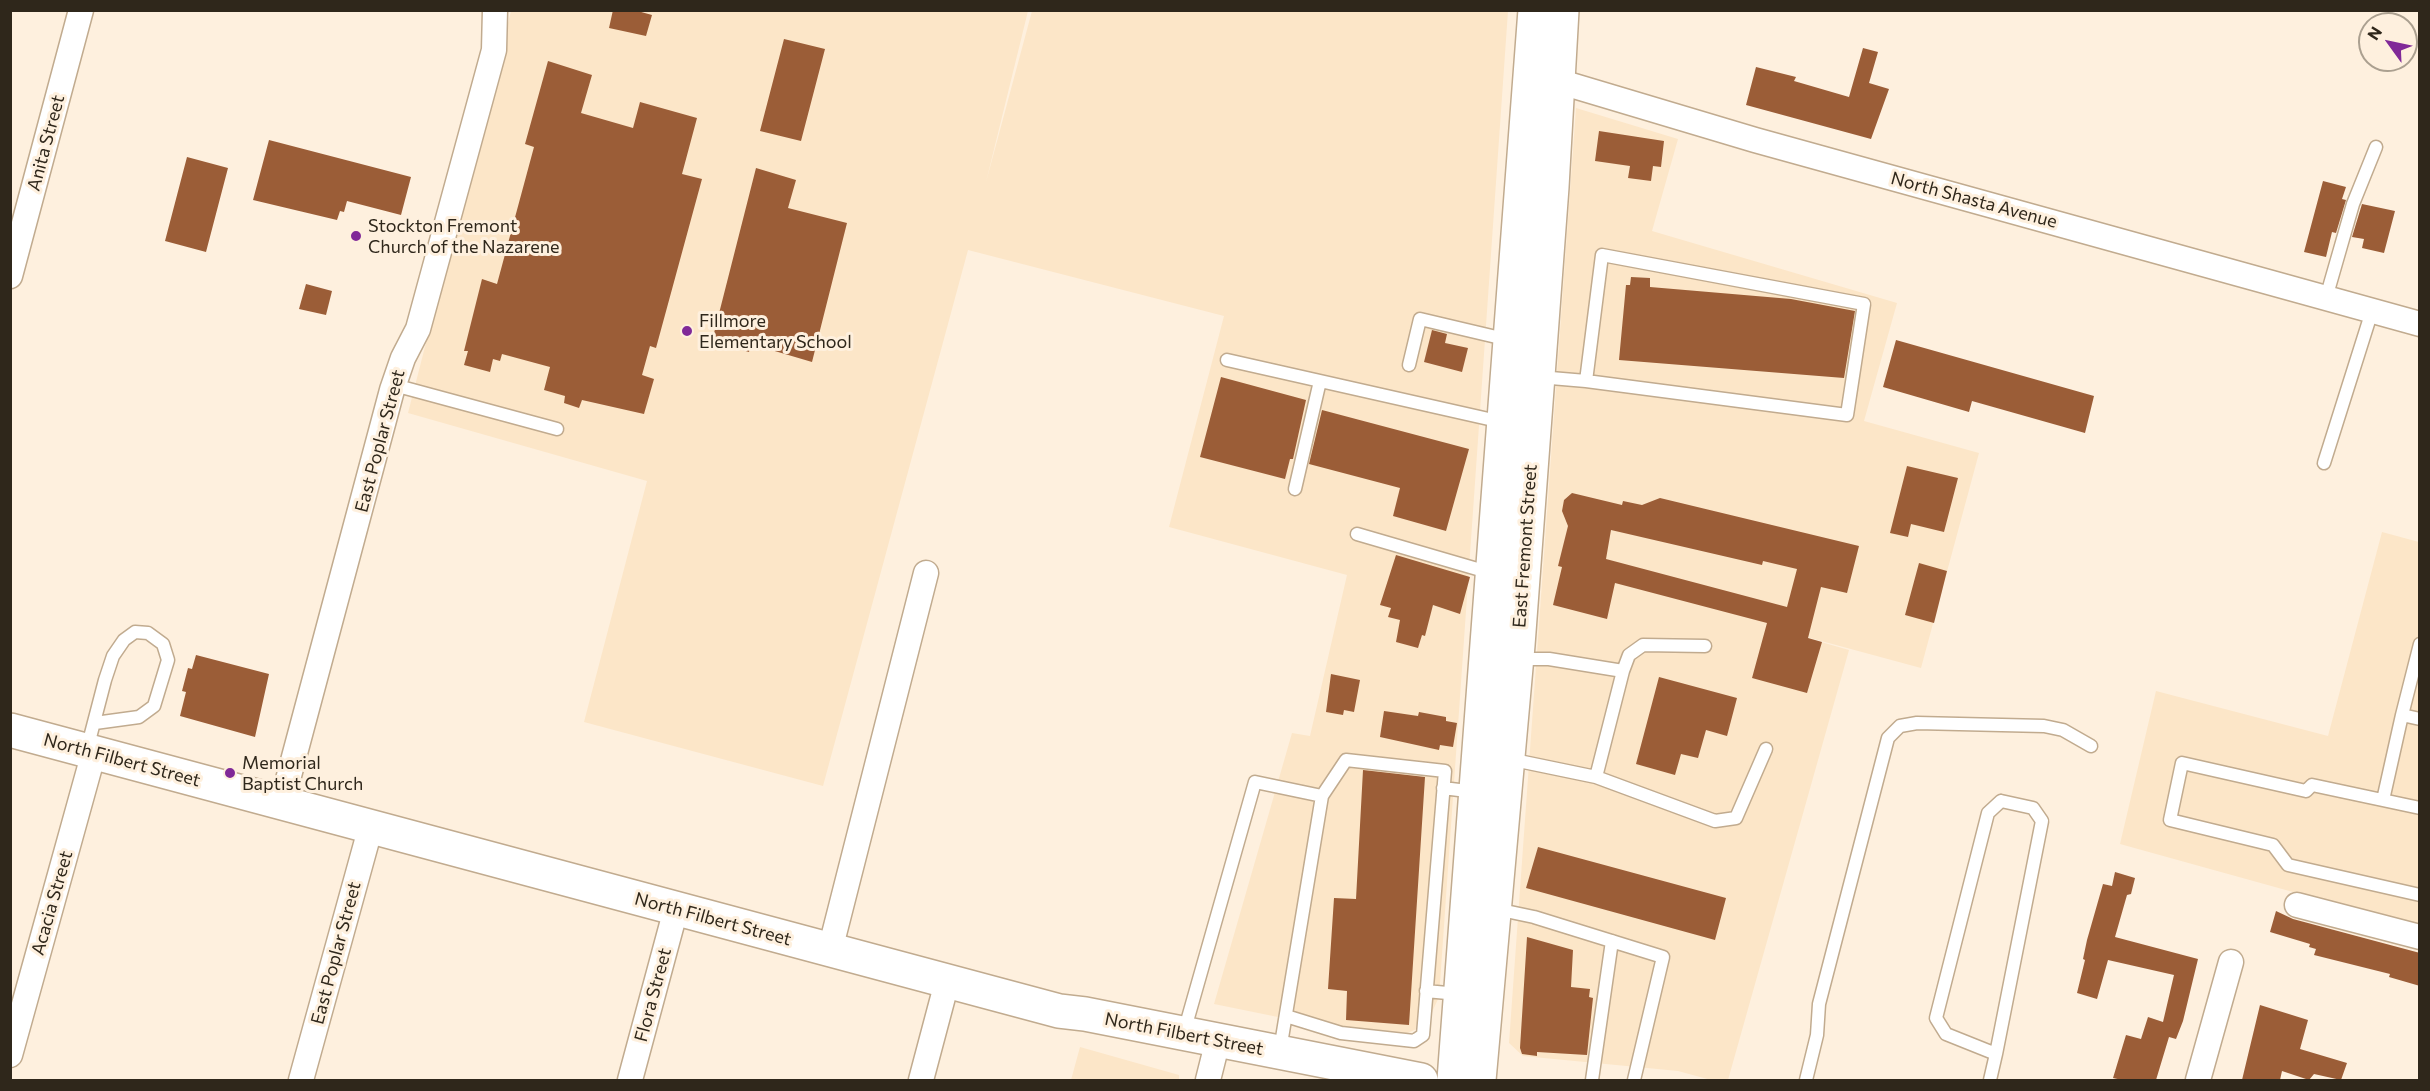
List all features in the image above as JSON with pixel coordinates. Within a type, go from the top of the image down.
[{"type":"main road","name":"East Fremont Street","points":[[1479,1080],[1473,996],[1507,576],[1538,377],[1544,77],[1535,10]]},
{"type":"main road","name":"East Fremont Street","points":[[1454,1080],[1494,909],[1490,793],[1508,759],[1517,659],[1507,576],[1504,423],[1510,340],[1544,77],[1562,10]]},
{"type":"main road","name":"North Filbert Street","points":[[10,730],[92,742],[282,802],[1059,1011],[1421,1080]]},
{"type":"street","name":"Anita Street","points":[[10,276],[81,10]]},
{"type":"street","name":"East Poplar Street","points":[[282,802],[394,385],[403,358],[418,329],[494,50],[495,10]]},
{"type":"street","name":"North Shasta Avenue","points":[[1544,77],[1755,140],[2420,324]]},
{"type":"street","points":[[830,951],[926,573]]},
{"type":"street","name":"Acacia Street","points":[[10,1054],[92,742]]},
{"type":"street","name":"East Poplar Street","points":[[301,1080],[371,826]]},
{"type":"street","points":[[2297,905],[2420,937]]},
{"type":"street","name":"Flora Street","points":[[630,1080],[676,909]]},
{"type":"street","points":[[2198,1080],[2230,962]]},
{"type":"street","points":[[921,1080],[947,982]]},
{"type":"street","points":[[1208,1080],[1218,1040]]},
{"type":"lane","points":[[2326,298],[2353,204],[2376,147]]},
{"type":"lane","points":[[1538,377],[1586,381],[1847,415],[1864,304],[1602,255],[1586,381]]},
{"type":"lane","points":[[2324,463],[2372,311]]},
{"type":"lane","points":[[1409,365],[1420,319],[1510,340]]},
{"type":"lane","points":[[1227,360],[1504,423]]},
{"type":"lane","points":[[1295,489],[1320,381]]},
{"type":"lane","points":[[394,385],[557,429]]},
{"type":"lane","points":[[1357,534],[1507,576]]},
{"type":"lane","points":[[135,632],[148,633],[163,644],[168,660],[154,706],[139,717],[92,742],[113,656],[124,640],[135,632]]},
{"type":"lane","points":[[2383,800],[2420,644]]},
{"type":"lane","points":[[1596,777],[1629,655],[1643,645],[1705,646]]},
{"type":"lane","points":[[1517,659],[1549,659],[1623,671]]},
{"type":"lane","points":[[2402,715],[2420,719]]},
{"type":"lane","points":[[1806,1080],[1817,1035],[1820,1004],[1888,738],[1900,726],[1917,723],[2044,726],[2063,730],[2091,746]]},
{"type":"lane","points":[[1508,759],[1596,777],[1715,821],[1736,818],[1766,749]]},
{"type":"lane","points":[[1280,1053],[1286,1016],[1322,796],[1346,760],[1444,771],[1423,1035],[1414,1041],[1341,1033],[1286,1016]]},
{"type":"lane","points":[[2420,808],[2312,785],[2306,791],[2182,763],[2170,820],[2273,845],[2288,865],[2420,895]]},
{"type":"lane","points":[[1184,1033],[1255,782],[1322,796]]},
{"type":"lane","points":[[1443,788],[1490,793]]},
{"type":"lane","points":[[1990,1080],[1996,1054],[2042,821],[2033,808],[2001,801],[1993,805],[1988,813],[1936,1018],[1946,1034],[1996,1054]]},
{"type":"lane","points":[[1494,909],[1663,957],[1634,1080]]},
{"type":"lane","points":[[1592,1080],[1612,941]]},
{"type":"lane","points":[[1426,991],[1473,996]]},
{"type":"shaded area","points":[[511,11],[1028,11],[986,182],[1032,11],[1508,11],[1439,997],[1426,1025],[1391,1040],[1214,1004],[1292,733],[1310,736],[1347,575],[1169,527],[1224,316],[968,250],[823,786],[584,722],[647,481],[408,413]]},
{"type":"shaded area","points":[[1576,108],[1678,139],[1652,231],[1897,303],[1864,421],[1979,453],[1921,668],[1751,622],[1849,650],[1728,1080],[1711,1080],[1678,1071],[1523,1056],[1509,1043]]},
{"type":"shaded area","points":[[2382,532],[2419,542],[2419,927],[2120,844],[2156,691],[2328,736]]},
{"type":"shaded area","points":[[1080,1047],[1179,1075],[1179,1080],[1071,1080]]},
{"type":"building","points":[[613,10],[634,10],[652,15],[646,36],[609,28]]},
{"type":"building","points":[[784,39],[825,49],[801,141],[760,131]]},
{"type":"building","points":[[1863,48],[1878,52],[1869,83],[1889,89],[1871,139],[1746,105],[1756,67],[1796,77],[1794,81],[1849,97]]},
{"type":"building","points":[[548,61],[592,75],[581,113],[633,128],[640,102],[697,118],[682,174],[702,179],[656,348],[650,346],[642,375],[654,379],[644,414],[582,400],[579,408],[564,403],[565,396],[544,390],[550,367],[502,354],[500,361],[493,359],[490,372],[464,365],[468,351],[464,351],[482,279],[497,284],[534,147],[525,144]]},
{"type":"building","points":[[1599,131],[1664,141],[1661,167],[1653,166],[1651,181],[1628,178],[1630,166],[1595,161]]},
{"type":"building","points":[[269,140],[411,177],[401,215],[347,201],[344,212],[340,211],[337,220],[253,200]]},
{"type":"building","points":[[187,157],[228,168],[206,252],[165,241]]},
{"type":"building","points":[[756,168],[796,180],[788,208],[847,223],[812,362],[751,344],[749,352],[712,341]]},
{"type":"building","points":[[2323,181],[2346,187],[2342,199],[2346,200],[2336,233],[2332,232],[2326,257],[2304,252]]},
{"type":"building","points":[[2362,204],[2395,211],[2384,253],[2362,248],[2364,239],[2352,237]]},
{"type":"building","points":[[1631,277],[1650,278],[1650,287],[1791,299],[1855,311],[1844,378],[1619,360],[1626,285],[1630,285]]},
{"type":"building","points":[[306,284],[332,291],[326,315],[299,309]]},
{"type":"building","points":[[1432,330],[1447,334],[1445,343],[1468,348],[1462,372],[1424,362]]},
{"type":"building","points":[[1896,340],[2094,396],[2085,433],[1972,401],[1969,412],[1883,387]]},
{"type":"building","points":[[1221,377],[1306,400],[1293,459],[1290,459],[1285,479],[1200,457]]},
{"type":"building","points":[[1322,410],[1469,449],[1446,531],[1393,516],[1400,488],[1309,464]]},
{"type":"building","points":[[1907,466],[1958,478],[1944,532],[1911,524],[1908,537],[1890,533]]},
{"type":"building","points":[[1572,493],[1622,505],[1623,501],[1642,505],[1660,498],[1859,546],[1847,593],[1821,587],[1808,638],[1822,642],[1807,693],[1752,678],[1767,623],[1615,583],[1607,619],[1553,605],[1562,567],[1558,566],[1568,526],[1562,511],[1564,500]],"holes":[[[1611,530],[1762,565],[1763,561],[1797,569],[1787,607],[1606,559]]]},
{"type":"building","points":[[1396,555],[1470,577],[1460,614],[1433,605],[1425,636],[1422,635],[1418,648],[1396,642],[1400,620],[1388,617],[1391,608],[1380,605]]},
{"type":"building","points":[[1919,563],[1947,571],[1934,623],[1905,615]]},
{"type":"building","points":[[196,655],[269,674],[255,737],[180,716],[186,692],[182,691],[188,668],[192,669]]},
{"type":"building","points":[[1331,674],[1360,680],[1354,712],[1344,710],[1343,715],[1326,712]]},
{"type":"building","points":[[1659,677],[1737,698],[1727,736],[1706,730],[1698,758],[1681,754],[1675,775],[1636,764]]},
{"type":"building","points":[[1384,711],[1418,716],[1419,712],[1446,717],[1446,721],[1457,723],[1453,747],[1440,745],[1439,750],[1380,737]]},
{"type":"building","points":[[1363,770],[1425,777],[1409,1025],[1346,1020],[1347,991],[1328,989],[1334,898],[1356,899]]},
{"type":"building","points":[[1538,847],[1726,898],[1715,940],[1526,888]]},
{"type":"building","points":[[2115,872],[2135,878],[2131,894],[2127,895],[2115,937],[2198,959],[2183,1021],[2176,1039],[2169,1037],[2156,1080],[2113,1078],[2126,1035],[2141,1039],[2148,1017],[2163,1022],[2174,975],[2108,960],[2097,999],[2077,993],[2087,940],[2103,884],[2112,886]]},
{"type":"building","points":[[2276,911],[2293,919],[2420,953],[2420,986],[2389,977],[2390,974],[2314,955],[2316,949],[2309,947],[2310,944],[2270,932]]},
{"type":"building","points":[[1527,937],[1573,950],[1571,987],[1590,989],[1589,997],[1593,998],[1587,1055],[1537,1052],[1537,1056],[1522,1054],[1520,1048]]},
{"type":"building","points":[[2260,1005],[2308,1020],[2300,1049],[2347,1063],[2341,1080],[2314,1074],[2309,1080],[2282,1071],[2280,1080],[2242,1080]]},
{"type":"place","name":"Stockton Fremont Church of the Nazarene","points":[[356,236]]},
{"type":"place","name":"Fillmore Elementary School","points":[[687,331]]},
{"type":"place","name":"Memorial Baptist Church","points":[[230,773]]}]
